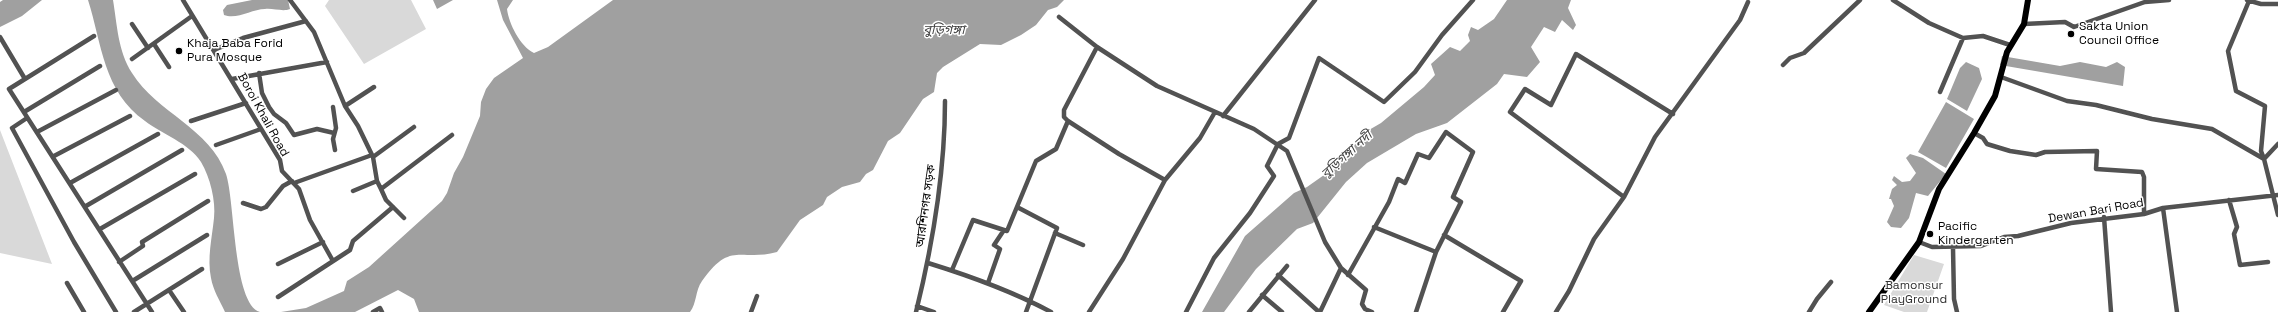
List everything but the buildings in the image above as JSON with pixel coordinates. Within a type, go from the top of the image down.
[{"type":"main road","points":[[1869,312],[1919,242],[1938,189],[1974,133],[1995,96],[2007,52],[2024,24],[2028,0]]},
{"type":"street","name":"Boroi Khali Road","points":[[183,0],[280,160],[282,171],[293,182],[301,194],[310,220],[333,261]]},
{"type":"street","points":[[290,0],[314,32],[346,106],[373,156],[377,181],[380,189],[393,207],[404,218]]},
{"type":"street","points":[[1223,116],[1315,0]]},
{"type":"street","points":[[1186,312],[1214,258],[1266,191],[1274,176],[1267,166],[1278,144],[1289,138],[1319,58],[1384,102],[1415,72],[1442,35],[1473,0]]},
{"type":"street","points":[[1784,65],[1790,58],[1804,53],[1860,0]]},
{"type":"street","points":[[1893,0],[1929,23],[1963,38],[1983,36],[2010,45]]},
{"type":"street","points":[[2024,24],[2065,22],[2074,27],[2145,2],[2169,0]]},
{"type":"street","points":[[2278,4],[2261,4],[2248,0],[2228,51],[2236,91],[2265,106],[2261,151],[2276,195],[2278,215]]},
{"type":"street","points":[[1556,312],[1569,290],[1594,239],[1624,197],[1655,137],[1740,20],[1748,2]]},
{"type":"street","points":[[132,59],[192,16]]},
{"type":"street","points":[[1059,17],[1097,47],[1156,86],[1254,129],[1278,144],[1286,151],[1325,242],[1341,268],[1366,290],[1362,304],[1365,309],[1372,312]]},
{"type":"street","points":[[214,50],[243,38],[306,21]]},
{"type":"street","points":[[132,24],[148,48]]},
{"type":"street","points":[[94,36],[9,88],[27,118],[54,156],[86,206],[119,262],[134,280],[152,312]]},
{"type":"street","points":[[0,37],[25,79]]},
{"type":"street","points":[[1940,92],[1963,38]]},
{"type":"street","points":[[154,44],[169,66]]},
{"type":"street","points":[[1097,47],[1064,110],[1064,117],[1119,154],[1165,180]]},
{"type":"street","points":[[1624,197],[1510,112],[1525,89],[1551,106],[1576,54],[1673,114]]},
{"type":"street","points":[[232,79],[327,62]]},
{"type":"street","points":[[24,112],[100,66]]},
{"type":"street","points":[[259,73],[262,93],[269,107],[274,114],[286,123],[294,136],[317,129],[334,133]]},
{"type":"street","points":[[2001,75],[2067,101],[2096,105],[2152,119],[2212,129],[2264,159]]},
{"type":"street","points":[[346,106],[374,88]]},
{"type":"street","points":[[37,132],[116,90]]},
{"type":"street","name":"আরশিনগর সড়ক","points":[[916,312],[928,263],[945,139],[946,101]]},
{"type":"street","points":[[191,121],[246,103]]},
{"type":"street","points":[[333,107],[336,128],[334,133],[335,150]]},
{"type":"street","points":[[1089,312],[1123,259],[1165,180],[1200,138],[1215,112]]},
{"type":"street","points":[[54,156],[130,116]]},
{"type":"street","points":[[27,118],[12,128],[74,242],[116,312]]},
{"type":"street","points":[[988,283],[1000,249],[994,245],[1004,230],[1007,231],[1018,208],[1036,161],[1056,149],[1068,121]]},
{"type":"street","points":[[243,203],[266,208],[283,186],[373,156],[414,127]]},
{"type":"street","points":[[216,145],[261,128]]},
{"type":"street","points":[[1348,275],[1389,202],[1398,179],[1405,183],[1418,154],[1429,158],[1446,132],[1473,152],[1453,197],[1461,202],[1436,252],[1416,312]]},
{"type":"street","points":[[1974,133],[1983,138],[1987,144],[2010,151],[2036,155],[2045,152],[2097,151],[2096,168],[2142,172],[2144,176],[2144,214]]},
{"type":"street","points":[[70,183],[158,134]]},
{"type":"street","points":[[380,189],[452,134]]},
{"type":"street","points":[[2264,159],[2278,144]]},
{"type":"street","points":[[86,206],[182,150]]},
{"type":"street","points":[[100,229],[195,174]]},
{"type":"street","points":[[353,191],[377,181]]},
{"type":"street","name":"Dewan Bari Road","points":[[1919,242],[1932,247],[1953,248],[1981,246],[2004,237],[2104,217],[2144,214],[2163,208],[2229,200],[2253,199],[2276,195]]},
{"type":"street","points":[[2229,200],[2237,227],[2234,234],[2240,265],[2268,262]]},
{"type":"street","points":[[119,262],[143,246],[142,242],[208,201]]},
{"type":"street","points":[[278,297],[350,250],[353,241],[393,207]]},
{"type":"street","points":[[1018,208],[1057,228],[1026,312]]},
{"type":"street","points":[[2163,208],[2177,312]]},
{"type":"street","points":[[2104,217],[2111,312]]},
{"type":"street","points":[[952,270],[973,220],[1004,230]]},
{"type":"street","points":[[1374,227],[1436,252]]},
{"type":"street","points":[[1055,233],[1083,245]]},
{"type":"street","points":[[134,280],[207,235]]},
{"type":"street","points":[[1444,235],[1521,281],[1503,312]]},
{"type":"street","points":[[278,264],[323,242]]},
{"type":"street","points":[[1953,248],[1954,299],[1957,312]]},
{"type":"street","points":[[928,263],[988,283],[1031,301],[1051,312]]},
{"type":"street","points":[[1249,312],[1278,275],[1287,266]]},
{"type":"street","points":[[1278,275],[1320,312],[1341,268]]},
{"type":"street","points":[[134,312],[202,269]]},
{"type":"street","points":[[1810,312],[1817,299],[1831,282]]},
{"type":"street","points":[[67,283],[84,312]]},
{"type":"street","points":[[169,290],[184,312]]},
{"type":"street","points":[[1262,295],[1282,312]]},
{"type":"street","points":[[751,312],[757,296]]},
{"type":"street","points":[[917,306],[934,312]]},
{"type":"street","points":[[373,312],[380,308],[382,312]]},
{"type":"green space","points":[[329,0],[411,0],[426,29],[364,64],[325,6]]},
{"type":"green space","points":[[0,130],[52,264],[0,253]]},
{"type":"green space","name":"Bamonsur PlayGround","points":[[1914,255],[1944,264],[1927,312],[1904,312],[1884,305]]},
{"type":"water","points":[[3,0],[42,0],[22,16],[0,27],[0,2]]},
{"type":"water","points":[[88,0],[113,0],[121,47],[127,65],[132,73],[155,99],[196,132],[208,144],[218,158],[226,174],[229,187],[236,250],[245,291],[251,305],[260,312],[225,312],[213,287],[211,278],[210,256],[214,204],[212,189],[204,168],[196,155],[190,149],[145,121],[131,109],[120,96],[106,66]]},
{"type":"water","points":[[252,0],[288,0],[290,9],[260,9],[234,16],[224,15],[223,10],[227,5]]},
{"type":"water","points":[[433,0],[453,0],[437,9]]},
{"type":"water","name":"বুড়িগঙ্গা","points":[[497,0],[513,0],[507,9],[510,21],[520,40],[529,50],[534,53],[548,47],[613,0],[1064,0],[1057,7],[1048,10],[1036,25],[1021,35],[1001,45],[980,44],[943,67],[937,73],[934,92],[923,99],[900,133],[888,141],[873,170],[866,174],[860,182],[842,187],[827,197],[823,205],[800,220],[777,252],[729,256],[721,261],[712,268],[702,281],[698,289],[694,305],[690,312],[419,312],[414,299],[398,290],[355,312],[281,312],[306,308],[344,291],[347,281],[369,267],[442,201],[447,193],[454,173],[463,157],[480,116],[481,102],[486,89],[494,78],[523,58],[503,20]]},
{"type":"water","name":"বুড়িগঙ্গা নদী","points":[[1507,0],[1571,0],[1568,8],[1576,25],[1573,30],[1562,20],[1555,32],[1544,27],[1531,47],[1540,62],[1527,77],[1504,74],[1497,84],[1447,123],[1416,134],[1367,163],[1346,182],[1313,223],[1297,229],[1256,269],[1224,312],[1202,312],[1245,236],[1294,193],[1307,187],[1334,168],[1348,154],[1362,134],[1381,123],[1424,87],[1435,75],[1431,64],[1450,47],[1460,51],[1470,41],[1468,35],[1471,27],[1478,30],[1494,19]]},
{"type":"water","points":[[2002,56],[2060,66],[2080,62],[2106,67],[2117,62],[2125,67],[2123,86],[2000,65]]},
{"type":"water","points":[[1966,62],[1979,68],[1982,79],[1967,111],[1947,99],[1960,68]]},
{"type":"water","points":[[1946,102],[1974,119],[1946,168],[1918,152]]},
{"type":"water","points":[[1910,154],[1923,158],[1946,174],[1928,196],[1916,193],[1909,218],[1901,228],[1891,227],[1887,222],[1894,206],[1891,199],[1889,199],[1892,189],[1897,185],[1892,180],[1894,176],[1902,182],[1910,181],[1916,173],[1906,158]]},
{"type":"place","name":"Sakta Union Council Office","points":[[2071,34]]},
{"type":"place","name":"Khaja Baba Forid Pura Mosque","points":[[179,51]]},
{"type":"place","name":"Pacific Kindergarten","points":[[1930,234]]}]
